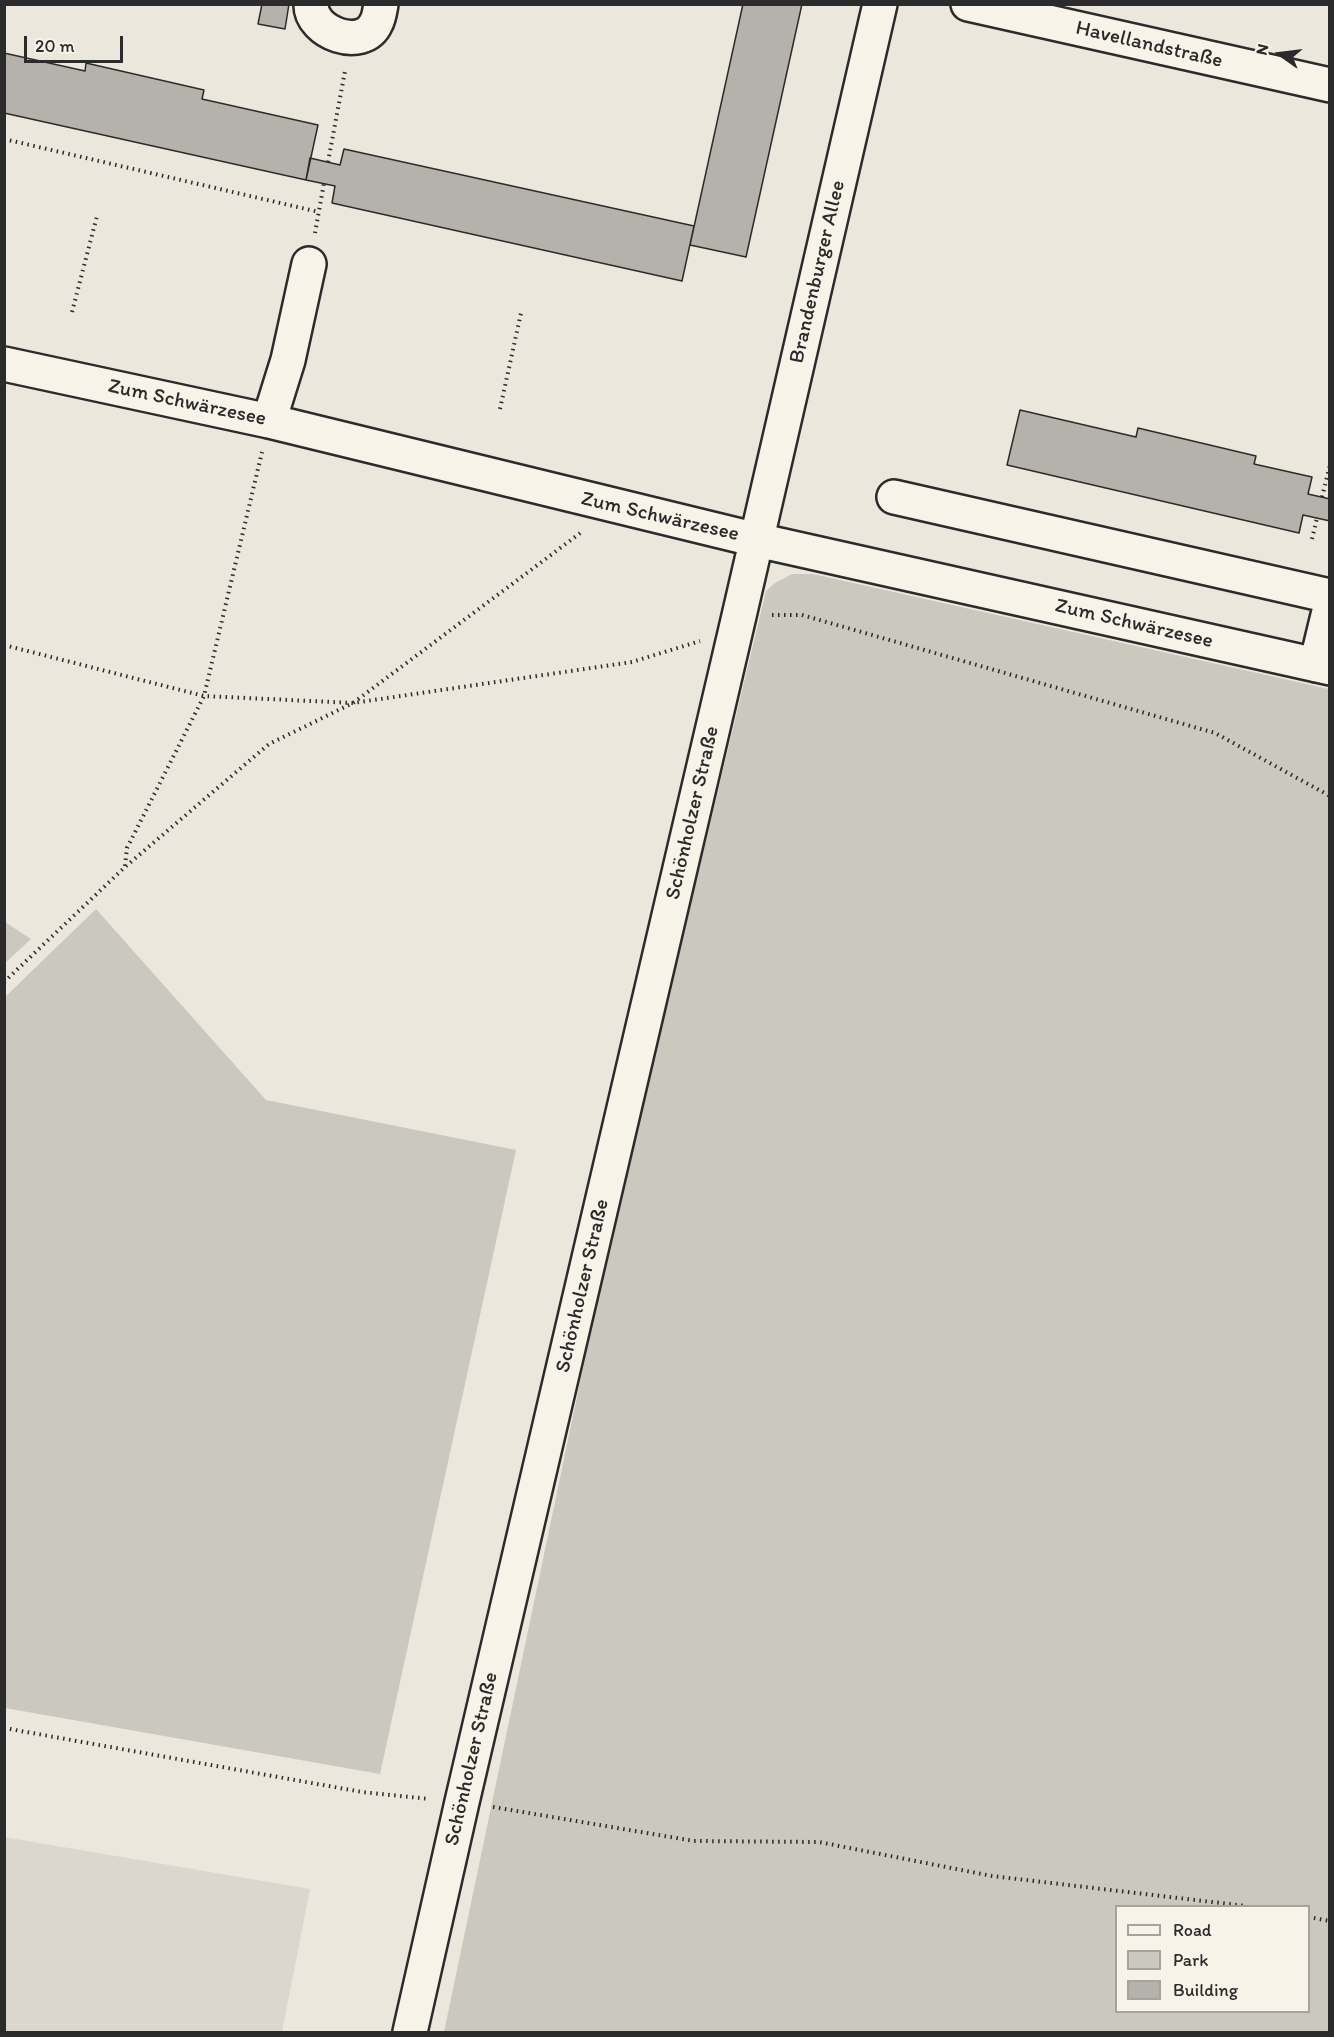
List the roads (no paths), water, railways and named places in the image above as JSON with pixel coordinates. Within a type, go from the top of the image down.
[{"type":"street","points":[[311,4],[313,16],[319,24],[334,34],[351,38],[368,33],[372,29],[381,4]]},
{"type":"street","name":"Brandenburger Allee","points":[[757,540],[880,4]]},
{"type":"street","name":"Havellandstraße","points":[[968,4],[1329,85]]},
{"type":"street","points":[[269,421],[288,360],[309,264]]},
{"type":"street","name":"Zum Schwärzesee","points":[[4,364],[269,421],[615,507],[1323,667],[1329,607]]},
{"type":"street","points":[[894,497],[1329,596]]},
{"type":"street","name":"Schönholzer Straße","points":[[410,2032],[757,540]]}]
